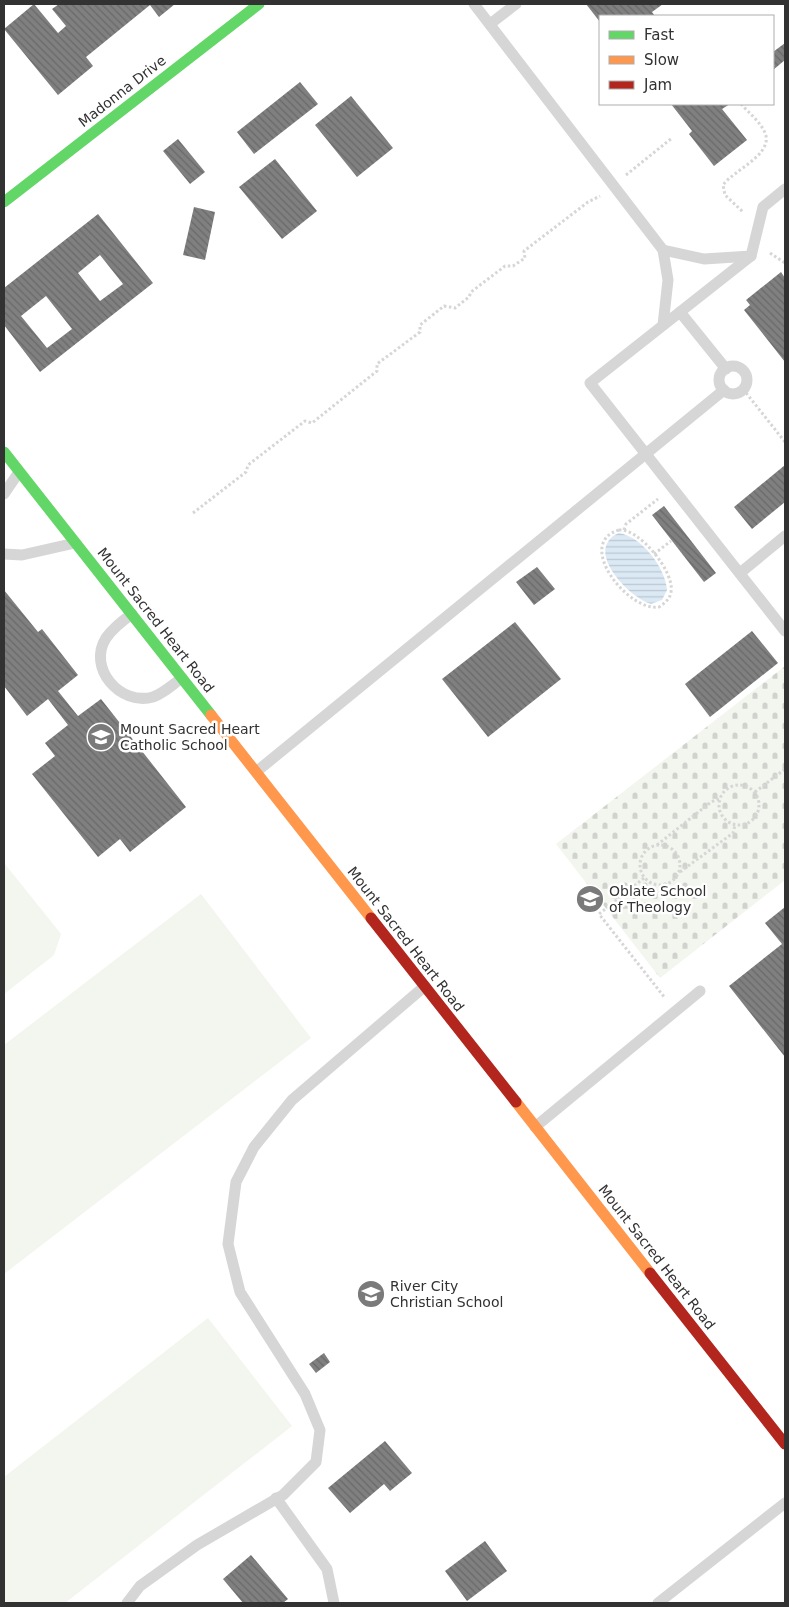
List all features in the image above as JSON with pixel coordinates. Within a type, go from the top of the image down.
[{"type":"street","name":"Madonna Drive","points":[[4,202],[259,4]]},
{"type":"street","name":"Mount Sacred Heart Road","points":[[4,452],[784,1442]]},
{"type":"lane","points":[[474,4],[663,250],[668,280],[663,325]]},
{"type":"lane","points":[[490,24],[516,4]]},
{"type":"lane","points":[[785,189],[763,207],[751,256],[590,383],[785,631]]},
{"type":"lane","points":[[663,250],[704,259],[751,256]]},
{"type":"lane","points":[[680,312],[726,369]]},
{"type":"lane","points":[[736,367],[745,374],[747,379],[743,389],[734,394],[724,390],[720,386],[720,376],[726,369],[736,367]]},
{"type":"lane","points":[[256,772],[724,390]]},
{"type":"lane","points":[[4,494],[19,472]]},
{"type":"lane","points":[[740,573],[785,536]]},
{"type":"lane","points":[[4,554],[22,555],[76,543]]},
{"type":"lane","points":[[132,614],[116,626],[106,639],[101,654],[102,670],[110,684],[122,693],[137,698],[153,697],[182,678]]},
{"type":"lane","points":[[127,1603],[140,1586],[197,1545],[276,1498],[316,1462],[320,1430],[305,1394],[240,1292],[228,1244],[236,1182],[254,1147],[292,1100],[425,986]]},
{"type":"lane","points":[[535,1127],[700,990]]},
{"type":"lane","points":[[276,1498],[327,1569],[334,1603]]},
{"type":"lane","points":[[658,1603],[785,1503]]},
{"type":"path","points":[[742,105],[766,136],[765,145],[757,158],[722,184],[725,195],[739,210],[755,215],[769,253],[785,262]]},
{"type":"path","points":[[193,513],[246,472],[248,465],[255,459],[305,421],[312,423],[377,372],[377,364],[420,332],[420,325],[444,306],[454,308],[469,297],[471,292],[505,266],[513,266],[525,258],[524,251],[588,202],[598,197],[672,138]]},
{"type":"path","points":[[743,389],[785,442]]},
{"type":"path","points":[[624,530],[626,524],[673,488]]},
{"type":"path","points":[[624,530],[644,542],[668,576],[671,591],[665,603],[652,608],[633,600],[615,581],[604,563],[602,546],[604,541],[613,532],[624,530]]},
{"type":"path","points":[[654,554],[671,541]]},
{"type":"path","points":[[755,792],[785,769]]},
{"type":"path","points":[[737,785],[750,788],[755,792],[760,808],[757,816],[744,825],[735,825],[727,822],[721,815],[719,807],[720,798],[725,791],[737,785]]},
{"type":"path","points":[[720,798],[711,802],[656,846],[643,854],[640,870],[644,878],[650,884],[659,886],[674,880],[679,873],[733,834],[735,825]]},
{"type":"path","points":[[656,846],[669,847],[674,852],[680,865],[679,873]]},
{"type":"path","points":[[644,878],[599,914],[676,1011]]},
{"type":"green space","points":[[785,666],[785,880],[660,978],[556,844]]},
{"type":"green space","points":[[4,863],[61,934],[54,955],[4,994]]},
{"type":"green space","points":[[201,894],[311,1038],[4,1274],[4,1045]]},
{"type":"green space","points":[[208,1318],[292,1426],[65,1603],[4,1603],[4,1477]]},
{"type":"shaded area","points":[[619,533],[636,540],[651,554],[657,563],[662,572],[667,590],[662,600],[651,604],[642,600],[621,583],[613,572],[607,561],[605,550],[609,540]]},
{"type":"building","points":[[34,4],[58,33],[66,26],[52,9],[59,4],[175,4],[159,17],[150,5],[86,57],[93,66],[58,95],[4,29]]},
{"type":"building","points":[[586,4],[663,4],[652,12],[654,15],[599,15],[599,21]]},
{"type":"building","points":[[785,43],[785,60],[774,69],[774,51]]},
{"type":"building","points":[[300,82],[318,104],[254,154],[237,132]]},
{"type":"building","points":[[351,96],[393,148],[357,177],[315,125]]},
{"type":"building","points":[[672,105],[728,105],[722,109],[747,140],[714,166],[689,134],[692,131]]},
{"type":"building","points":[[178,139],[205,172],[190,184],[163,151]]},
{"type":"building","points":[[275,159],[317,211],[282,239],[239,187]]},
{"type":"building","points":[[194,207],[215,212],[205,260],[183,255]]},
{"type":"building","points":[[98,214],[153,283],[40,372],[4,325],[4,288]],"holes":[[[100,255],[123,284],[100,301],[78,273]],[[46,296],[72,329],[47,348],[21,316]]]},
{"type":"building","points":[[781,272],[785,278],[785,362],[744,310],[750,305],[746,300]]},
{"type":"building","points":[[785,465],[785,502],[752,529],[734,507]]},
{"type":"building","points":[[664,506],[716,573],[704,582],[652,515]]},
{"type":"building","points":[[537,567],[555,589],[534,605],[516,582]]},
{"type":"building","points":[[4,590],[38,632],[42,629],[78,675],[58,691],[78,716],[101,699],[186,807],[130,852],[120,839],[98,857],[32,774],[55,756],[45,743],[68,725],[48,699],[27,716],[4,686]]},
{"type":"building","points":[[515,622],[561,679],[488,737],[442,679]]},
{"type":"building","points":[[752,631],[778,663],[710,717],[685,684]]},
{"type":"building","points":[[785,907],[785,1057],[729,986],[782,944],[765,923]]},
{"type":"building","points":[[324,1353],[330,1362],[316,1373],[309,1364]]},
{"type":"building","points":[[385,1441],[412,1473],[390,1491],[384,1484],[350,1513],[328,1488]]},
{"type":"building","points":[[485,1541],[507,1571],[467,1601],[445,1571]]},
{"type":"building","points":[[251,1555],[288,1599],[283,1603],[243,1603],[223,1579]]},
{"type":"traffic: fast","points":[[4,202],[259,4]]},
{"type":"traffic: fast","points":[[4,452],[211,715]]},
{"type":"traffic: slow","points":[[211,715],[371,918]]},
{"type":"traffic: slow","points":[[516,1102],[650,1273]]},
{"type":"traffic: jam","points":[[371,918],[516,1102]]},
{"type":"traffic: jam","points":[[650,1273],[785,1444]]},
{"type":"place","name":"Mount Sacred Heart Catholic School","points":[[101,737]]},
{"type":"place","name":"Oblate School of Theology","points":[[590,899]]},
{"type":"place","name":"River City Christian School","points":[[371,1294]]}]
